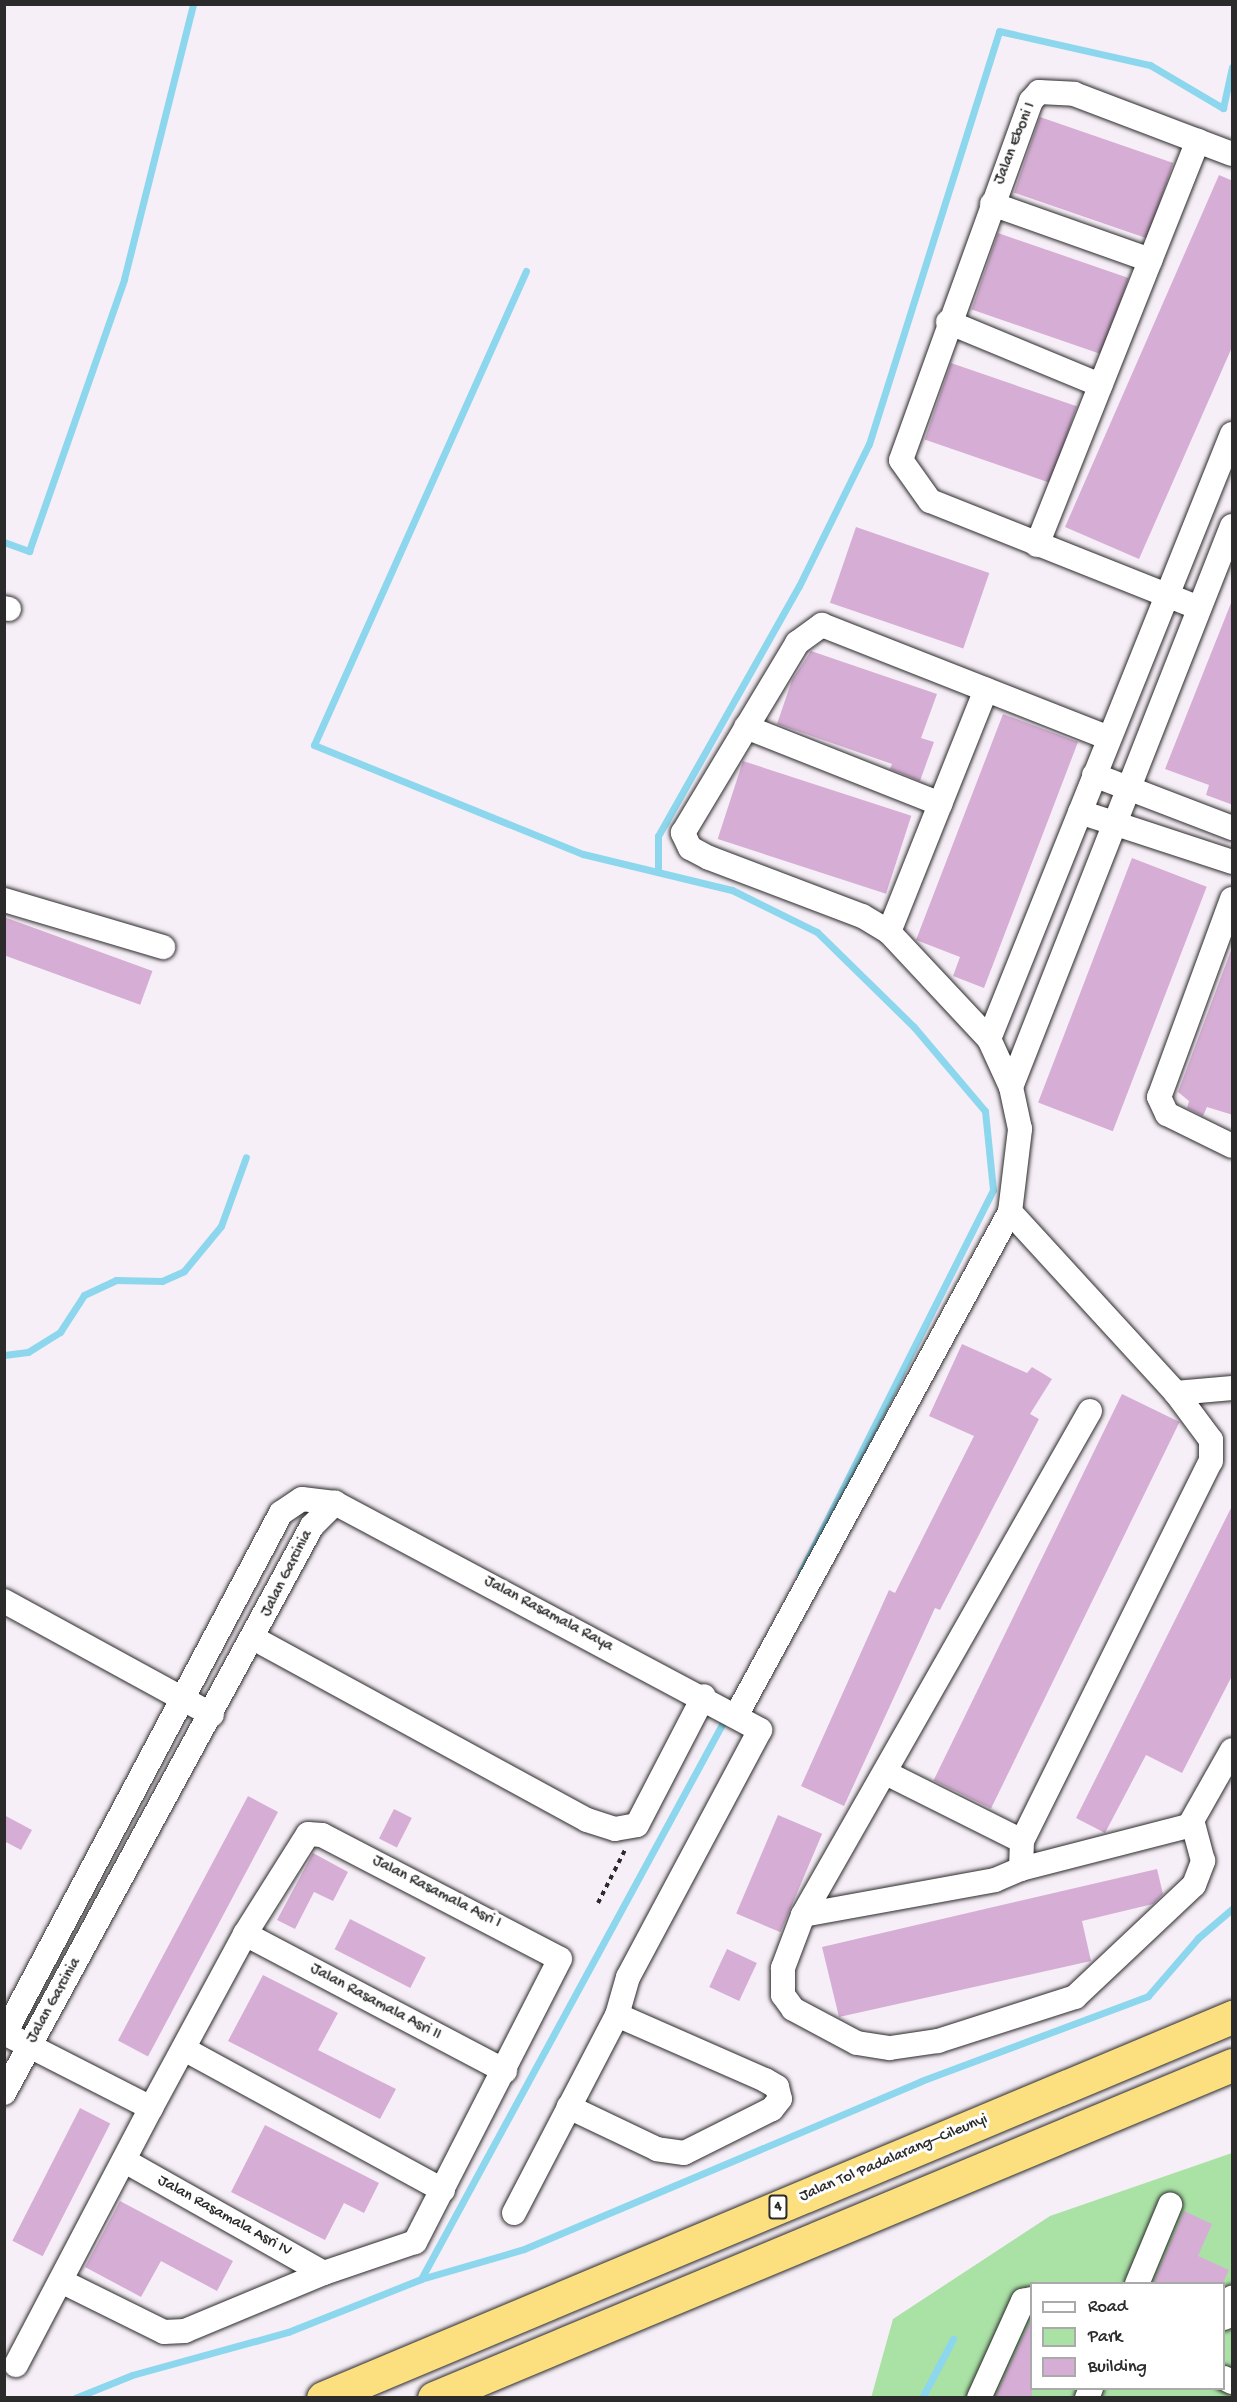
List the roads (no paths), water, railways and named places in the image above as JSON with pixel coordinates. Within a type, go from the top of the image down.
[{"type":"highway","name":"Jalan Tol Padalarang–Cileunyi","points":[[323,2397],[1233,2017]]},
{"type":"highway","points":[[434,2397],[1233,2065]]},
{"type":"street","name":"Jalan Eboni I","points":[[1037,545],[930,501],[901,460],[948,322],[1031,101],[1039,92],[1074,94],[1233,154]]},
{"type":"street","points":[[1198,141],[1037,545],[1166,593],[1199,608]]},
{"type":"street","points":[[992,204],[1150,260]]},
{"type":"street","points":[[948,322],[1100,385]]},
{"type":"street","points":[[988,1039],[1166,593],[1233,434]]},
{"type":"street","points":[[1011,1088],[1233,526]]},
{"type":"street","points":[[734,1714],[1010,1212],[1020,1128],[1011,1088],[988,1039],[889,932],[862,916],[709,858],[684,841],[683,833],[797,643],[822,625],[1109,738]]},
{"type":"street","points":[[889,932],[986,690]]},
{"type":"street","points":[[746,727],[940,804]]},
{"type":"street","points":[[1094,775],[1233,828]]},
{"type":"street","points":[[1080,812],[1233,862]]},
{"type":"street","points":[[1233,899],[1159,1097],[1167,1114],[1233,1146]]},
{"type":"street","points":[[4,900],[163,947]]},
{"type":"street","points":[[1010,1212],[1176,1393],[1211,1440],[1211,1461],[1022,1840],[1021,1869]]},
{"type":"street","points":[[1176,1393],[1233,1388]]},
{"type":"street","points":[[1090,1411],[886,1773],[802,1915],[781,1981],[793,2009],[873,2047],[938,2041],[1075,1997],[1194,1885],[1203,1861],[1193,1823],[1233,1750]]},
{"type":"street","name":"Jalan Garcinia","points":[[5,2034],[281,1513],[302,1499],[335,1503]]},
{"type":"street","name":"Jalan Rasamala Raya","points":[[335,1503],[706,1697],[760,1730],[628,1977],[617,2015]]},
{"type":"street","name":"Jalan Garcinia","points":[[4,2093],[255,1639],[312,1526],[335,1503]]},
{"type":"street","points":[[4,1601],[212,1715]]},
{"type":"street","points":[[255,1639],[601,1827],[637,1826],[706,1697]]},
{"type":"street","points":[[886,1773],[1022,1840]]},
{"type":"street","points":[[802,1915],[995,1880],[1021,1869],[1193,1823]]},
{"type":"street","name":"Jalan Rasamala Asri I","points":[[245,1935],[308,1834],[332,1840],[560,1959],[505,2071]]},
{"type":"street","points":[[16,2365],[245,1935]]},
{"type":"street","name":"Jalan Rasamala Asri II","points":[[245,1935],[505,2071]]},
{"type":"street","points":[[514,2213],[569,2106],[617,2015],[765,2080],[777,2087],[780,2099],[772,2109],[684,2153],[657,2149],[569,2106]]},
{"type":"street","points":[[5,2034],[151,2108]]},
{"type":"street","points":[[184,2049],[443,2190]]},
{"type":"street","points":[[61,2281],[164,2332],[176,2332],[324,2272],[415,2242],[505,2071]]},
{"type":"street","name":"Jalan Rasamala Asri IV","points":[[125,2161],[324,2272]]},
{"type":"street","points":[[1137,2282],[1170,2205]]},
{"type":"street","points":[[1225,2316],[1233,2298]]},
{"type":"street","points":[[979,2397],[1023,2301],[1030,2299]]},
{"type":"waterway","points":[[4,542],[29,551],[124,279],[193,4]]},
{"type":"waterway","points":[[658,872],[658,836],[799,586],[869,444],[999,31],[1150,65],[1223,108],[1232,67]]},
{"type":"waterway","points":[[526,271],[314,745],[583,854],[732,890],[817,932],[914,1027],[985,1111],[993,1190],[801,1572]]},
{"type":"waterway","points":[[4,1355],[28,1352],[60,1332],[84,1295],[116,1280],[162,1281],[184,1271],[221,1226],[246,1157]]},
{"type":"waterway","points":[[421,2279],[726,1717]]},
{"type":"waterway","points":[[75,2398],[132,2375],[288,2332],[421,2279],[524,2249],[921,2081],[1148,1996],[1198,1938],[1232,1909]]},
{"type":"waterway","points":[[922,2398],[953,2339]]}]
